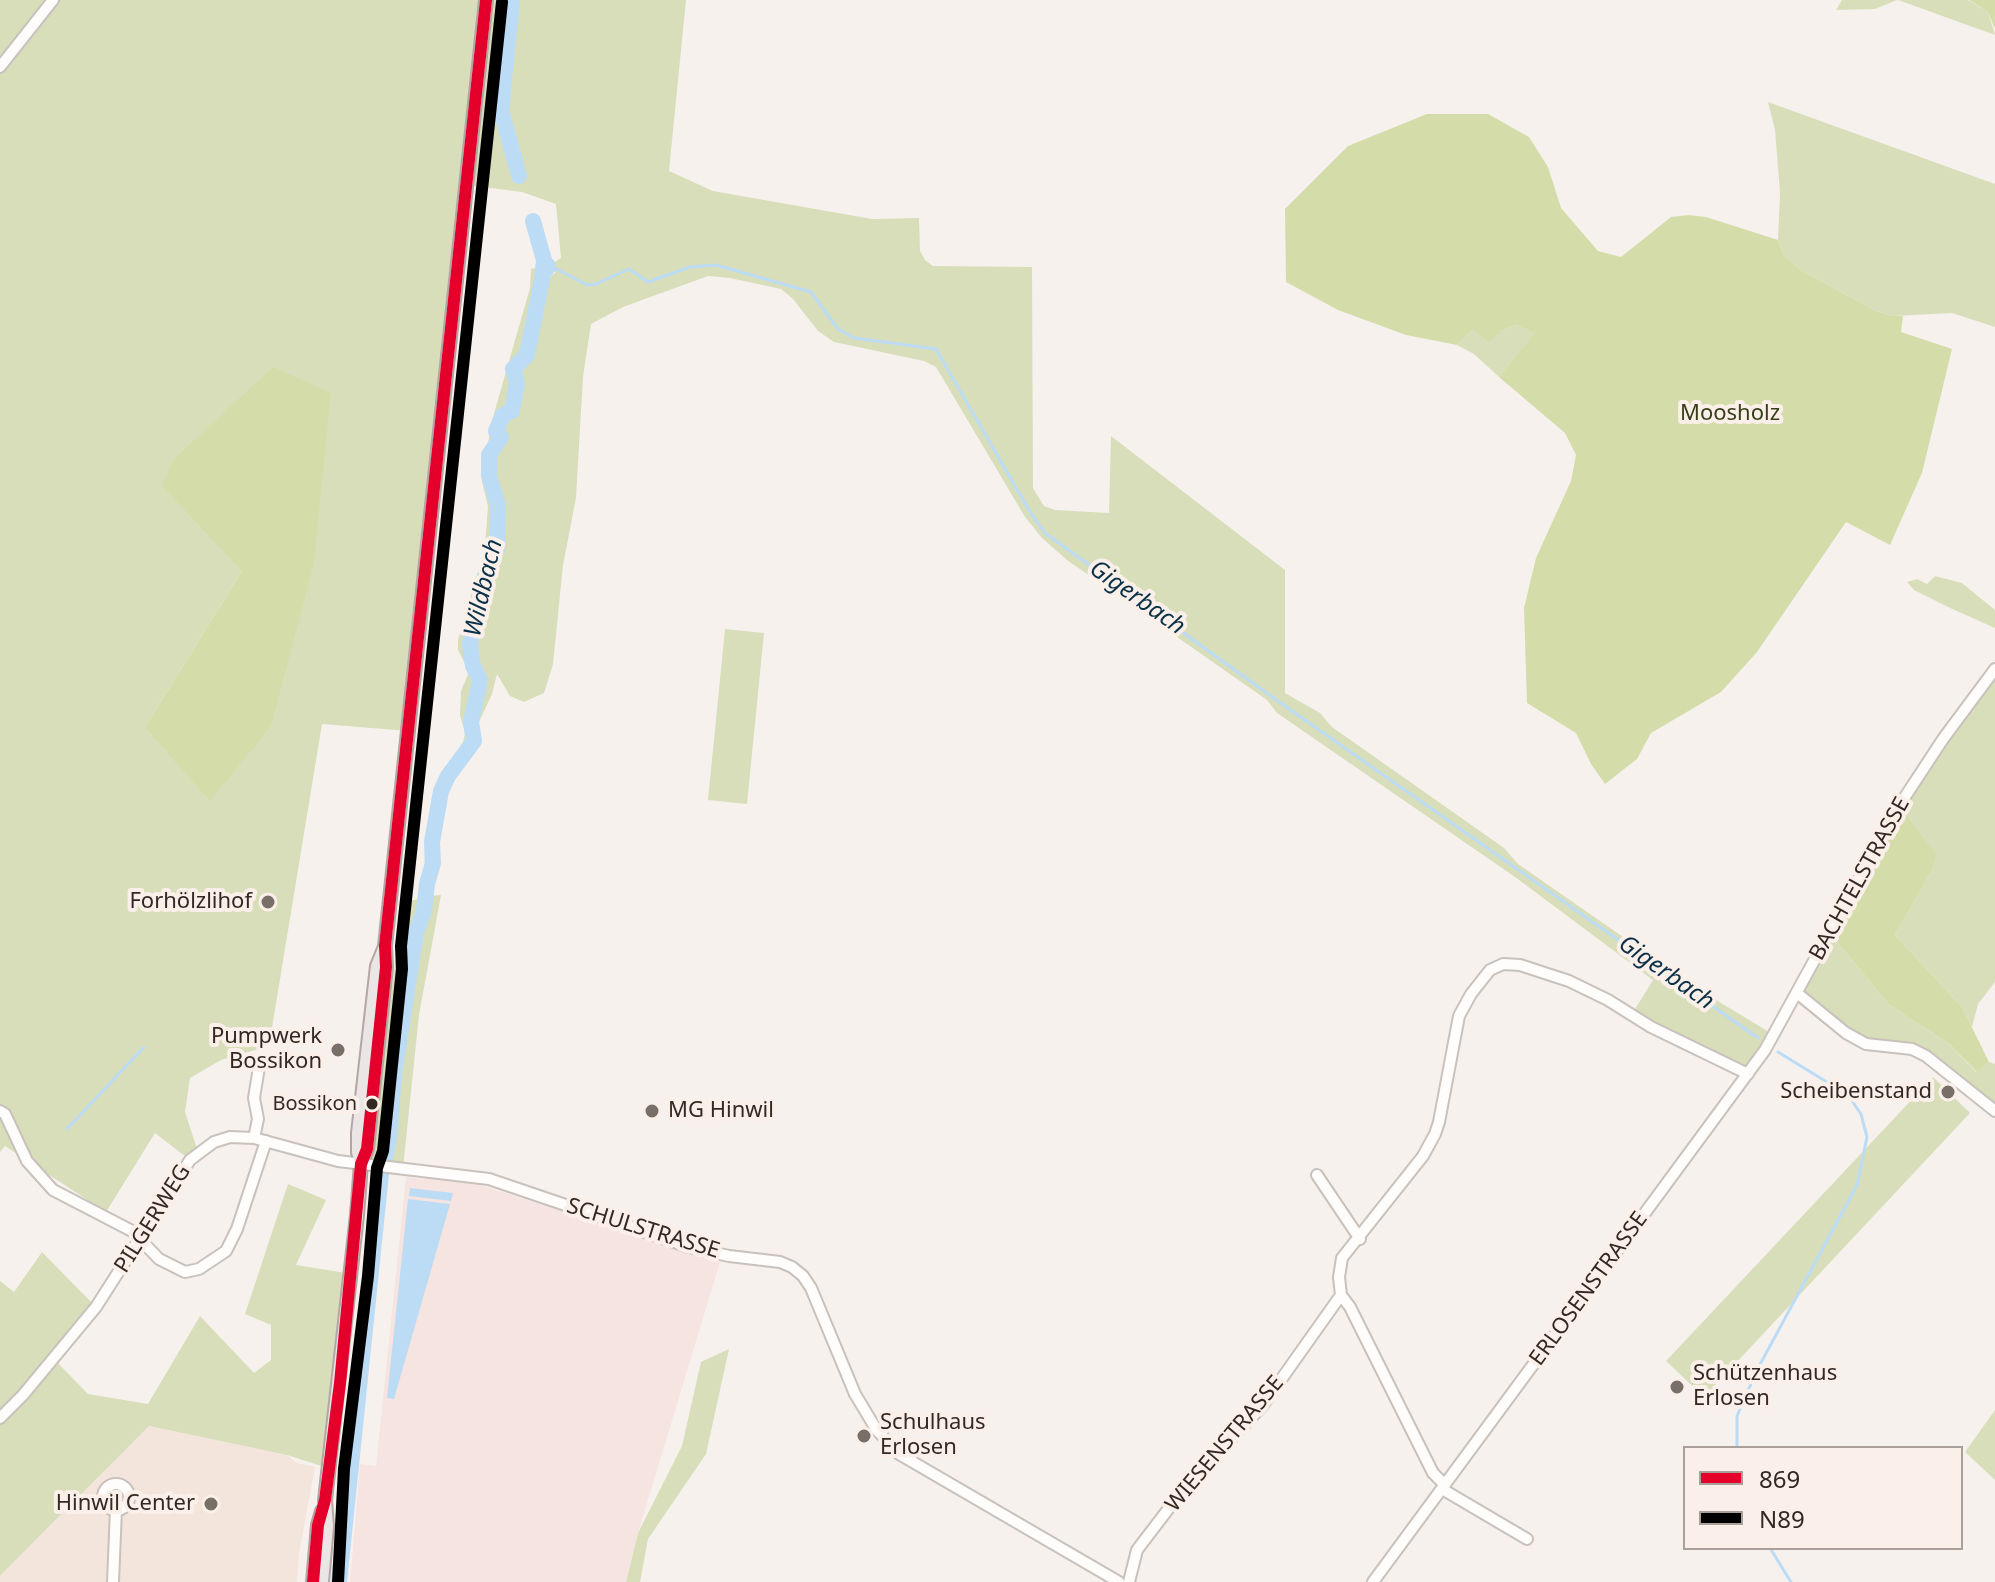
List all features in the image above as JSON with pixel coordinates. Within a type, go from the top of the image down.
[{"type":"main road","points":[[313,1582],[352,1274],[361,1164],[358,1142],[367,1052],[377,966],[385,946],[486,0]]},
{"type":"main road","points":[[322,1582],[327,1526],[325,1500]]},
{"type":"street","points":[[0,67],[53,0]]},
{"type":"street","name":"BACHTELSTRASSE","points":[[1733,1093],[1770,1043],[1899,806],[1943,739],[1995,669]]},
{"type":"street","points":[[1527,1539],[1444,1487],[1433,1473],[1350,1307],[1341,1295],[1339,1277],[1342,1258],[1423,1156],[1439,1122],[1459,1016],[1490,970],[1503,964],[1520,965],[1569,981],[1608,1000],[1651,1027],[1748,1074]]},
{"type":"street","points":[[1797,993],[1846,1033],[1866,1044],[1912,1049],[1926,1056],[1995,1111]]},
{"type":"street","points":[[254,1138],[258,1119],[254,1098],[260,1061]]},
{"type":"street","name":"ERLOSENSTRASSE","points":[[1373,1582],[1733,1093]]},
{"type":"street","points":[[0,1111],[5,1114],[27,1161],[53,1190],[132,1231],[159,1259],[185,1272],[199,1269],[226,1251],[237,1229],[266,1141]]},
{"type":"street","name":"PILGERWEG","points":[[0,1418],[96,1307],[184,1168],[198,1151],[230,1137],[254,1138],[361,1164]]},
{"type":"street","name":"SCHULSTRASSE","points":[[361,1164],[489,1179],[689,1247],[780,1262],[792,1267],[811,1288],[855,1394],[876,1429],[899,1454],[1119,1582]]},
{"type":"street","points":[[1317,1175],[1360,1239]]},
{"type":"street","name":"WIESENSTRASSE","points":[[1129,1582],[1137,1550],[1179,1495],[1263,1405],[1341,1295]]},
{"type":"street","points":[[113,1582],[116,1509]]},
{"type":"shaded area","points":[[406,1177],[477,1184],[720,1262],[626,1582],[350,1582],[360,1464],[376,1466]]},
{"type":"shaded area","points":[[149,1426],[287,1455],[297,1463],[315,1467],[297,1582],[0,1582],[0,1576]]},
{"type":"green space","points":[[0,0],[686,0],[669,171],[713,191],[872,219],[919,218],[920,251],[933,266],[1032,267],[1033,488],[1044,506],[1055,510],[1109,513],[1111,436],[1285,570],[1285,693],[1320,713],[1332,727],[1504,848],[1518,864],[1698,989],[1774,1035],[1748,1074],[1632,1014],[1653,980],[1515,877],[1277,713],[1267,700],[1067,560],[1042,538],[1025,517],[936,367],[924,361],[834,342],[818,331],[781,289],[708,276],[623,307],[591,324],[583,377],[576,498],[563,565],[553,664],[544,693],[524,702],[510,696],[497,674],[492,694],[478,724],[480,737],[449,787],[440,827],[439,866],[431,896],[441,895],[419,1015],[403,1168],[371,1165],[402,903],[418,899],[436,789],[465,733],[460,715],[461,691],[469,672],[458,650],[458,640],[485,547],[488,506],[482,482],[491,424],[530,288],[531,269],[540,267],[541,278],[549,277],[555,273],[555,262],[561,258],[556,204],[522,192],[467,185],[408,731],[322,724],[269,1046],[221,1060],[190,1078],[185,1112],[197,1149],[190,1160],[155,1133],[106,1212],[5,1146],[0,1152]],"holes":[[[242,571],[271,726],[145,727]]]},
{"type":"green space","points":[[1842,0],[1897,0],[1875,9],[1836,10]]},
{"type":"green space","points":[[1898,0],[1968,0],[1988,12],[1995,35]]},
{"type":"green space","points":[[1969,0],[1995,0],[1995,29],[1988,12]]},
{"type":"green space","points":[[1768,102],[1995,184],[1995,327],[1952,313],[1893,316],[1876,311],[1799,269],[1783,254],[1778,240],[1780,193],[1775,130]]},
{"type":"green space","name":"Moosholz","points":[[1427,114],[1488,114],[1529,137],[1548,167],[1561,208],[1598,251],[1621,257],[1671,217],[1706,217],[1778,240],[1783,254],[1799,269],[1876,311],[1903,316],[1901,332],[1952,349],[1922,473],[1890,545],[1846,522],[1757,652],[1721,692],[1651,733],[1637,759],[1605,784],[1576,733],[1527,703],[1524,608],[1536,558],[1571,481],[1576,455],[1565,433],[1499,377],[1535,333],[1516,325],[1500,331],[1489,342],[1473,329],[1457,345],[1406,335],[1338,310],[1286,282],[1285,209],[1348,146]]},
{"type":"green space","points":[[1516,325],[1536,333],[1499,377],[1474,354],[1457,345],[1473,329],[1500,331]]},
{"type":"green space","points":[[273,367],[331,393],[314,563],[271,726],[210,801],[145,727],[242,571],[162,486],[173,460]]},
{"type":"green space","points":[[1935,576],[1962,583],[1995,610],[1995,628],[1914,590],[1907,582],[1917,579],[1927,584]]},
{"type":"green space","points":[[725,629],[764,633],[747,804],[708,800]]},
{"type":"green space","points":[[1995,669],[1995,982],[1978,1004],[1972,1027],[1962,1007],[1895,935],[1931,872],[1899,806]]},
{"type":"green space","points":[[1899,806],[1936,854],[1931,872],[1895,935],[1962,1007],[1989,1062],[1977,1072],[1948,1043],[1889,1005],[1830,933]]},
{"type":"green space","points":[[1830,933],[1889,1005],[1948,1043],[1976,1072],[1989,1062],[1995,1064],[1995,1111],[1925,1056],[1866,1044],[1797,993]]},
{"type":"green space","points":[[1933,1077],[1970,1113],[1704,1397],[1666,1361]]},
{"type":"green space","points":[[288,1184],[326,1200],[296,1265],[352,1274],[328,1468],[287,1455],[149,1426],[0,1576],[0,1281],[14,1292],[42,1252],[96,1307],[54,1359],[88,1394],[148,1404],[200,1316],[254,1373],[271,1360],[271,1325],[245,1314]]},
{"type":"green space","points":[[729,1349],[706,1454],[648,1539],[640,1582],[626,1582],[638,1533],[682,1446],[701,1362]]},
{"type":"green space","points":[[1995,1410],[1995,1480],[1965,1452]]},
{"type":"water","points":[[550,256],[556,270],[542,279],[539,260]]},
{"type":"water","points":[[410,1188],[453,1193],[451,1201],[409,1196]]},
{"type":"water","points":[[408,1199],[450,1204],[394,1399],[387,1398]]},
{"type":"waterway","name":"Wildbach","points":[[512,0],[501,110],[519,176]]},
{"type":"waterway","name":"Wildbach","points":[[339,1582],[394,1074],[416,932],[424,911],[433,863],[432,842],[441,791],[448,776],[474,741],[471,722],[480,680],[473,666],[470,647],[472,621],[482,595],[487,568],[497,550],[498,505],[489,476],[489,455],[501,437],[496,431],[503,415],[512,411],[517,383],[513,369],[527,355],[542,279],[544,260],[533,221]]},
{"type":"waterway","name":"Gigerbach","points":[[553,267],[587,285],[629,269],[648,282],[690,267],[716,265],[811,292],[838,329],[854,338],[936,349],[1045,533],[1275,699],[1758,1038]]},
{"type":"waterway","points":[[67,1129],[144,1047]]},
{"type":"waterway","name":"Gigerbach","points":[[1737,1446],[1737,1416],[1757,1370],[1857,1185],[1867,1137],[1861,1114],[1848,1095],[1778,1052]]},
{"type":"waterway","name":"Gigerbach","points":[[1771,1550],[1791,1582]]},
{"type":"transit line","name":"869","points":[[313,1582],[318,1525],[325,1500],[340,1383],[361,1164],[367,1149],[386,967],[385,946],[486,0]]},
{"type":"transit line","name":"N89","points":[[338,1582],[344,1469],[368,1276],[377,1168],[383,1151],[402,969],[401,946],[502,2]]},
{"type":"place","name":"Forhölzlihof","points":[[268,902]]},
{"type":"place","name":"Pumpwerk Bossikon","points":[[338,1050]]},
{"type":"place","name":"Scheibenstand","points":[[1948,1092]]},
{"type":"place","name":"Bossikon","points":[[372,1104]]},
{"type":"place","name":"MG Hinwil","points":[[652,1111]]},
{"type":"place","name":"Schützenhaus Erlosen","points":[[1677,1387]]},
{"type":"place","name":"Schulhaus Erlosen","points":[[864,1436]]},
{"type":"place","name":"Hinwil Center","points":[[211,1504]]}]
